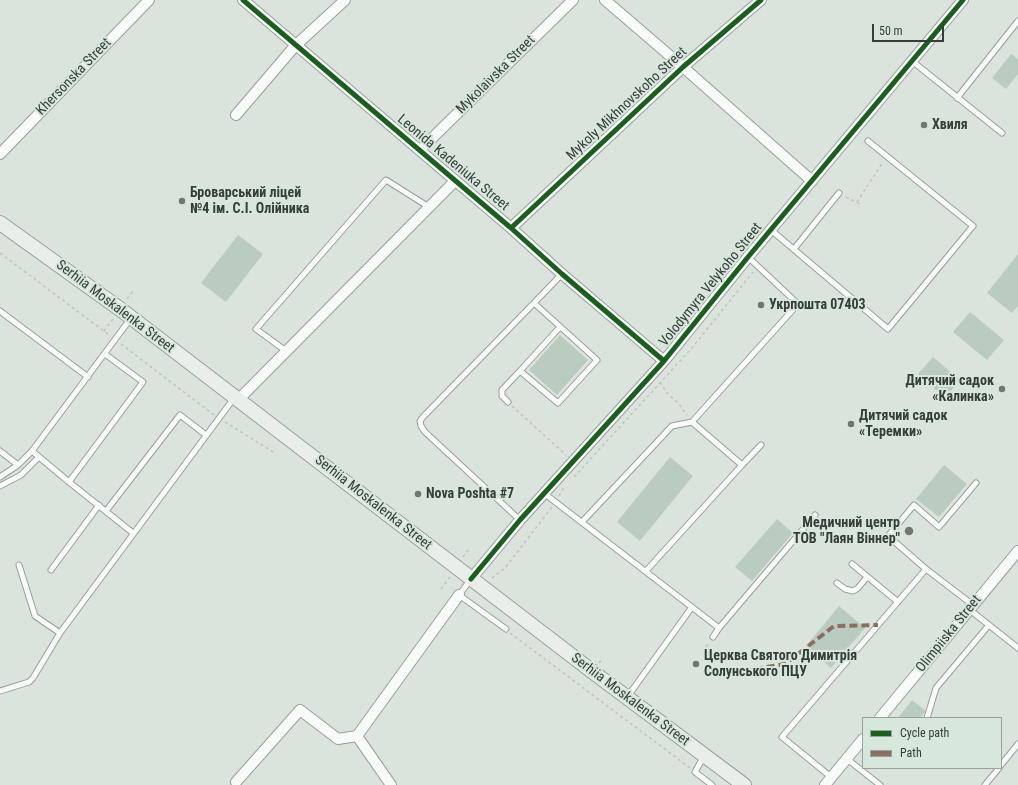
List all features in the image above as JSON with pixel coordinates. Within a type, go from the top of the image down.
[{"type":"main road","name":"Serhiia Moskalenka Street","points":[[0,223],[132,318],[471,579],[744,785]]},
{"type":"street","name":"Khersonska Street","points":[[0,154],[148,0]]},
{"type":"street","name":"Leonida Kadeniuka Street","points":[[243,0],[295,46],[511,228],[664,362]]},
{"type":"street","points":[[236,114],[295,46],[344,0]]},
{"type":"street","name":"Mykolaivska Street","points":[[420,150],[573,0]]},
{"type":"street","points":[[605,0],[812,181]]},
{"type":"street","name":"Mykoly Mikhnovskoho Street","points":[[511,228],[683,67],[761,0]]},
{"type":"street","name":"Volodymyra Velykoho Street","points":[[471,579],[520,520],[664,362],[748,257],[963,0]]},
{"type":"street","points":[[236,398],[286,351],[455,181]]},
{"type":"street","name":"Olimpiiska Street","points":[[881,717],[1018,551]]},
{"type":"street","points":[[236,782],[300,710],[338,739],[357,736],[459,595]]},
{"type":"street","points":[[357,736],[391,785]]},
{"type":"street","points":[[828,781],[862,743]]},
{"type":"lane","points":[[957,98],[1018,21]]},
{"type":"lane","points":[[912,61],[1002,133]]},
{"type":"lane","points":[[771,230],[888,329],[974,226],[868,141]]},
{"type":"lane","points":[[286,351],[256,329],[386,180],[429,208]]},
{"type":"lane","points":[[794,249],[839,193]]},
{"type":"lane","points":[[582,522],[672,426],[692,422],[798,304],[748,257]]},
{"type":"lane","points":[[520,520],[425,432],[420,421],[422,417],[562,274]]},
{"type":"lane","points":[[520,371],[558,403],[597,360],[534,303]]},
{"type":"lane","points":[[0,311],[88,377]]},
{"type":"lane","points":[[0,477],[18,464],[32,451],[132,318]]},
{"type":"lane","points":[[508,402],[502,396],[502,390],[560,327]]},
{"type":"lane","points":[[69,482],[143,382],[105,354]]},
{"type":"lane","points":[[0,691],[29,682],[33,678],[60,633],[218,418],[236,398]]},
{"type":"lane","points":[[106,511],[180,415],[206,435]]},
{"type":"lane","points":[[692,422],[742,465]]},
{"type":"lane","points":[[646,571],[761,445]]},
{"type":"lane","points":[[0,451],[18,464]]},
{"type":"lane","points":[[32,451],[134,534]]},
{"type":"lane","points":[[0,486],[21,475],[39,457]]},
{"type":"lane","points":[[976,483],[939,527],[914,505],[888,536],[972,607],[989,625],[1018,648]]},
{"type":"lane","points":[[545,494],[719,628]]},
{"type":"lane","points":[[51,570],[99,505]]},
{"type":"lane","points":[[713,638],[719,628],[815,515]]},
{"type":"lane","points":[[852,564],[898,602]]},
{"type":"lane","points":[[19,565],[35,616],[60,633]]},
{"type":"lane","points":[[828,781],[782,737],[926,569]]},
{"type":"lane","points":[[837,582],[845,589],[853,591],[858,588],[868,577]]},
{"type":"lane","points":[[471,579],[459,595],[506,629]]},
{"type":"lane","points":[[628,697],[692,607]]},
{"type":"lane","points":[[927,717],[936,688],[989,625]]},
{"type":"lane","points":[[1002,764],[1018,744]]},
{"type":"lane","points":[[705,756],[694,772],[712,785]]},
{"type":"lane","points":[[847,759],[880,785]]},
{"type":"lane","points":[[985,785],[998,769]]},
{"type":"path","points":[[857,202],[887,156]]},
{"type":"path","points":[[0,253],[218,418],[275,453]]},
{"type":"path","points":[[569,482],[691,349],[758,266]]},
{"type":"path","points":[[654,372],[667,393],[678,403],[692,422]]},
{"type":"path","points":[[508,402],[574,462]]},
{"type":"path","points":[[492,578],[505,568],[556,502],[564,488]]},
{"type":"path","points":[[506,629],[694,772]]},
{"type":"green space","points":[[1011,54],[1018,59],[1018,74],[1006,89],[992,78]]},
{"type":"green space","points":[[238,235],[263,254],[226,302],[201,283]]},
{"type":"green space","points":[[1018,254],[1018,306],[1012,313],[987,293]]},
{"type":"green space","points":[[970,312],[1004,340],[987,360],[953,332]]},
{"type":"green space","points":[[560,335],[588,360],[557,395],[529,370]]},
{"type":"green space","points":[[933,357],[960,380],[945,398],[918,374]]},
{"type":"green space","points":[[670,457],[693,476],[640,541],[617,522]]},
{"type":"green space","points":[[944,465],[967,484],[939,517],[916,499]]},
{"type":"green space","points":[[777,519],[793,533],[752,581],[735,567]]},
{"type":"green space","points":[[839,606],[865,628],[831,668],[806,646]]},
{"type":"green space","points":[[912,700],[926,711],[921,717],[899,717]]},
{"type":"marked path","points":[[743,671],[785,664],[834,626],[878,625]]},
{"type":"cycle path","points":[[243,0],[511,228],[562,274],[664,361]]},
{"type":"cycle path","points":[[511,228],[683,67],[761,0]]},
{"type":"cycle path","points":[[471,579],[520,520],[664,361],[748,257],[963,0]]},
{"type":"place","name":"Хвиля","points":[[924,125]]},
{"type":"place","name":"Броварський ліцей №4 ім. С.І. Олійника","points":[[182,201]]},
{"type":"place","name":"Укрпошта 07403","points":[[761,305]]},
{"type":"place","name":"Дитячий садок «Калинка»","points":[[1002,389]]},
{"type":"place","name":"Дитячий садок «Теремки»","points":[[851,424]]},
{"type":"place","name":"Nova Poshta #7","points":[[418,494]]},
{"type":"place","name":"Медичний центр ТОВ \"Лаян Віннер\"","points":[[909,531]]},
{"type":"place","name":"Церква Святого Димитрія Солунського ПЦУ","points":[[696,664]]}]
